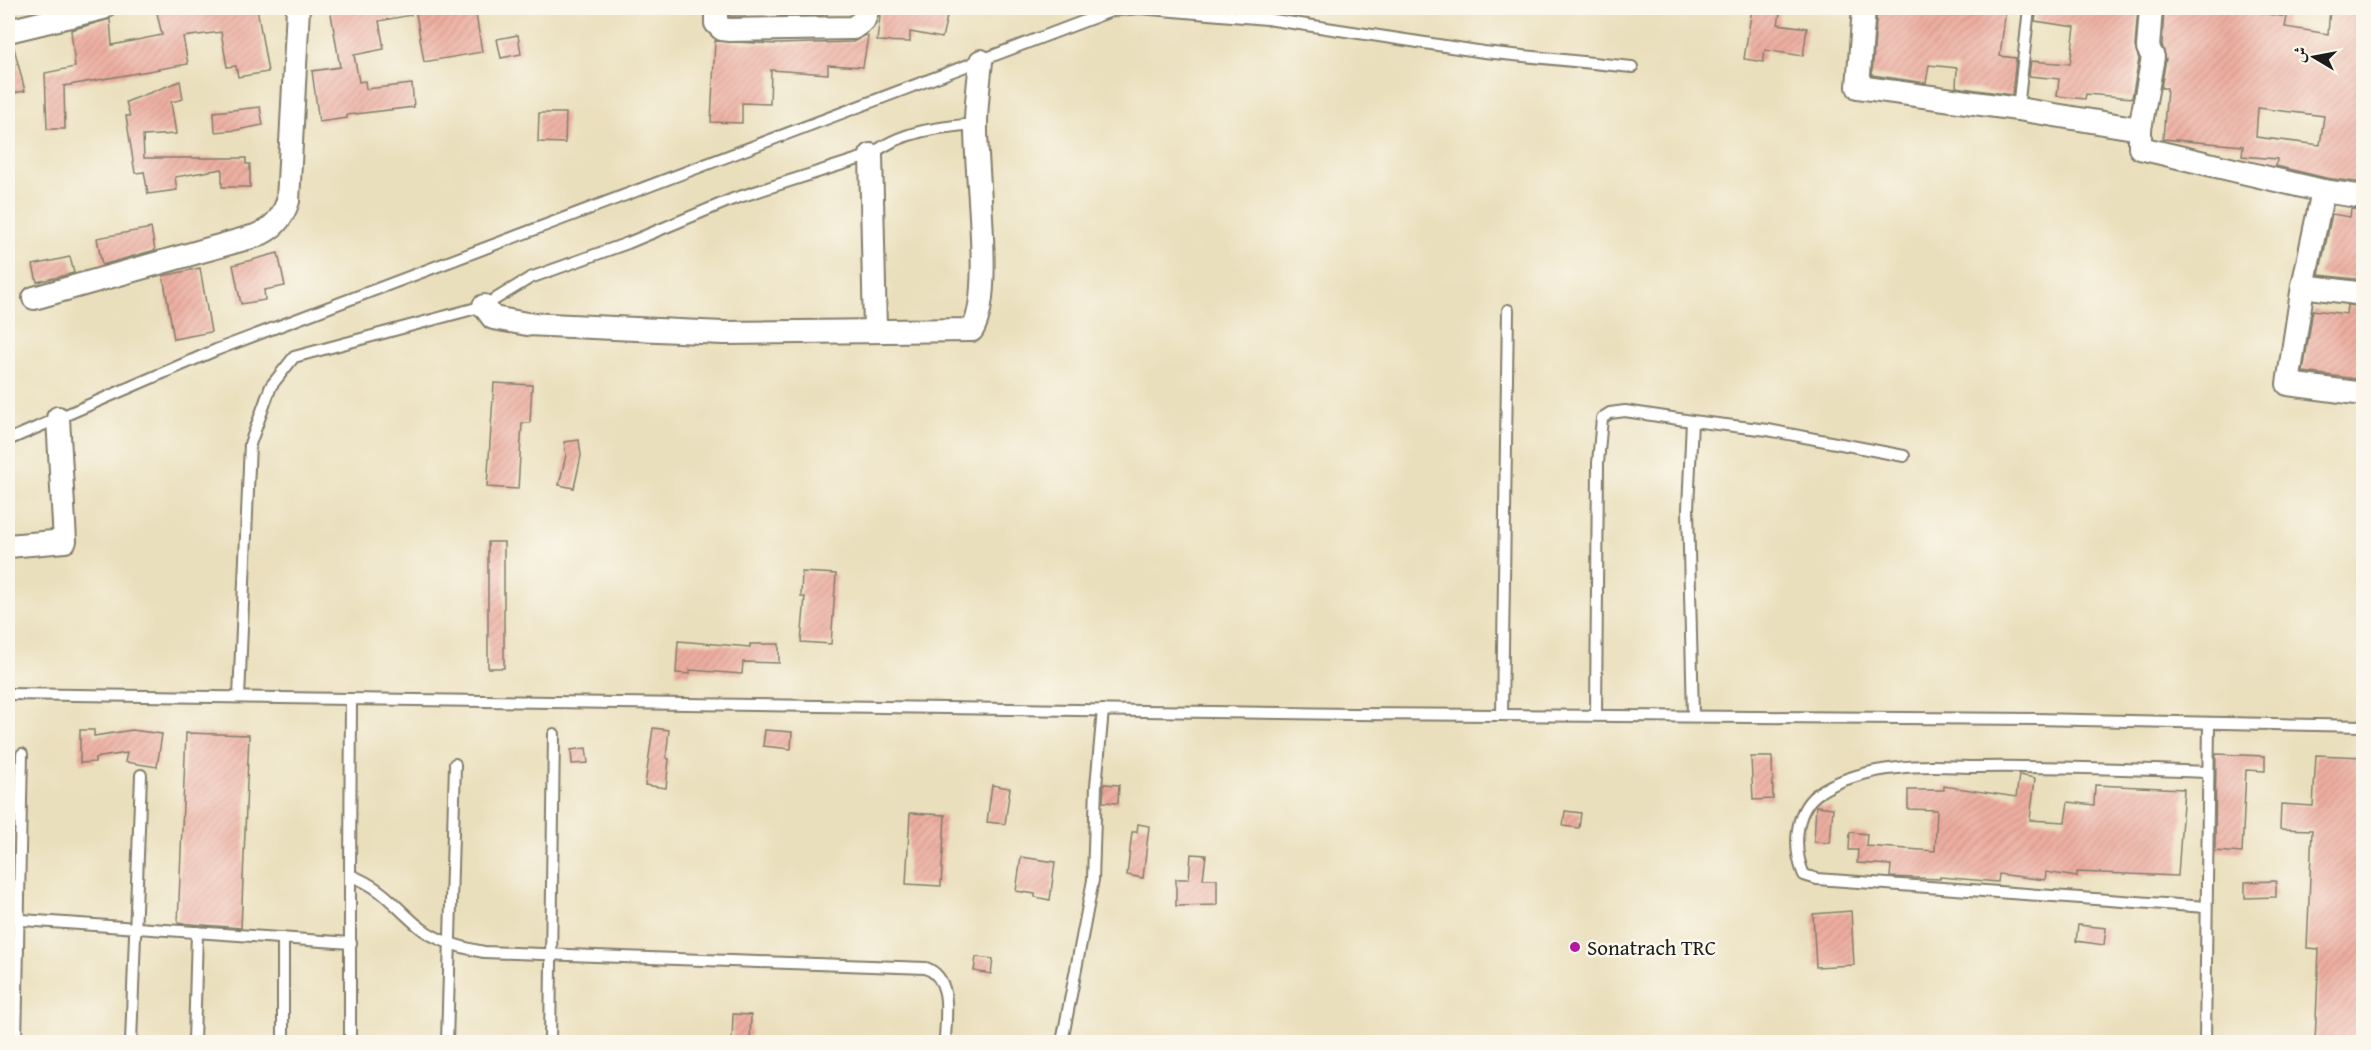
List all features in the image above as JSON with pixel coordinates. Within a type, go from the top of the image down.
[{"type":"street","points":[[8,31],[103,8]]},
{"type":"street","points":[[34,298],[255,236],[277,224],[288,201],[298,8]]},
{"type":"street","points":[[716,8],[716,23],[722,29],[729,30],[853,28],[864,20],[868,8]]},
{"type":"street","points":[[1864,8],[1858,87],[2018,109],[2140,129]]},
{"type":"street","points":[[2151,8],[2148,48],[2153,57],[2140,129],[2139,148],[2323,191],[2364,197]]},
{"type":"street","points":[[484,306],[493,318],[527,324],[723,333],[972,330],[978,322],[983,283],[976,124],[981,61]]},
{"type":"street","points":[[871,155],[875,330]]},
{"type":"street","points":[[2323,191],[2303,285],[2288,384],[2364,394]]},
{"type":"street","points":[[2303,285],[2364,294]]},
{"type":"street","points":[[8,546],[65,541],[58,418]]},
{"type":"lane","points":[[8,440],[216,350],[1112,11],[1139,8],[1266,19],[1484,52],[1632,67]]},
{"type":"lane","points":[[2018,109],[2029,8]]},
{"type":"lane","points":[[239,698],[250,444],[271,386],[294,357],[484,306],[530,278],[628,243],[733,199],[871,155],[880,147],[930,128],[976,124]]},
{"type":"lane","points":[[1502,715],[1508,310]]},
{"type":"lane","points":[[1596,716],[1598,463],[1602,418],[1610,413],[1625,411],[1692,422],[1768,430],[1904,456]]},
{"type":"lane","points":[[1692,422],[1688,509],[1693,716]]},
{"type":"lane","points":[[8,694],[1502,715],[2035,719],[2364,726]]},
{"type":"lane","points":[[350,1042],[351,699]]},
{"type":"lane","points":[[1062,1042],[1093,880],[1096,786],[1103,710]]},
{"type":"lane","points":[[2205,1042],[2209,723]]},
{"type":"lane","points":[[550,1042],[554,734]]},
{"type":"lane","points":[[16,1042],[13,920],[22,754]]},
{"type":"lane","points":[[447,1042],[455,764]]},
{"type":"lane","points":[[2206,907],[1817,879],[1804,875],[1797,859],[1798,830],[1803,812],[1816,795],[1847,778],[1898,767],[2047,766],[2208,772]]},
{"type":"lane","points":[[131,1042],[141,775]]},
{"type":"lane","points":[[351,875],[378,889],[423,930],[450,943],[484,952],[926,968],[937,974],[944,985],[945,1042]]},
{"type":"lane","points":[[13,920],[351,943]]},
{"type":"lane","points":[[194,1042],[196,932]]},
{"type":"lane","points":[[283,938],[283,1042]]},
{"type":"building","points":[[176,8],[257,8],[268,72],[238,77],[236,66],[227,67],[221,32],[183,37],[188,64],[64,86],[65,129],[47,129],[45,73],[75,67],[71,30],[110,19],[112,45],[162,35],[157,13]]},
{"type":"building","points":[[330,8],[411,8],[411,15],[379,21],[384,49],[354,55],[359,82],[365,81],[366,89],[412,84],[414,107],[347,115],[347,118],[319,122],[312,71],[340,67]]},
{"type":"building","points":[[448,8],[475,8],[482,52],[424,62],[416,13]]},
{"type":"building","points":[[729,8],[746,8],[745,16],[729,16]]},
{"type":"building","points":[[781,8],[828,8],[827,15],[780,16]]},
{"type":"building","points":[[881,8],[949,8],[942,38],[910,32],[910,42],[877,41]]},
{"type":"building","points":[[1877,8],[2006,8],[2000,56],[2016,58],[2012,95],[1956,87],[1957,68],[1929,65],[1926,83],[1872,75]]},
{"type":"building","points":[[2037,8],[2138,8],[2135,47],[2139,59],[2132,98],[2086,94],[2085,99],[2057,96],[2059,79],[2029,76],[2031,61],[2070,64],[2075,27],[2035,21]]},
{"type":"building","points":[[2164,8],[2262,8],[2262,13],[2287,17],[2285,27],[2328,34],[2330,8],[2364,8],[2364,183],[2326,178],[2276,166],[2277,159],[2242,156],[2243,146],[2163,139],[2167,88],[2161,88],[2166,59],[2162,45]],"holes":[[[2258,108],[2324,116],[2320,145],[2256,137]]]},
{"type":"building","points":[[1752,9],[1780,14],[1778,24],[1807,28],[1803,56],[1765,50],[1763,62],[1744,59]]},
{"type":"building","points":[[518,35],[521,54],[501,58],[497,39]]},
{"type":"building","points":[[868,36],[863,67],[828,65],[828,74],[771,70],[770,104],[742,103],[742,123],[711,122],[715,41],[776,44],[853,42]]},
{"type":"building","points":[[8,44],[13,44],[25,91],[8,94]]},
{"type":"building","points":[[180,81],[183,99],[171,102],[176,134],[143,136],[144,158],[246,158],[246,164],[250,164],[250,187],[222,187],[222,169],[175,177],[177,190],[148,194],[144,171],[135,173],[126,116],[130,116],[126,102]]},
{"type":"building","points":[[260,107],[263,125],[215,132],[214,112]]},
{"type":"building","points":[[539,113],[566,113],[565,143],[538,142]]},
{"type":"building","points":[[2351,209],[2364,210],[2364,280],[2319,275],[2332,214],[2350,217]]},
{"type":"building","points":[[151,228],[155,250],[102,265],[97,238]]},
{"type":"building","points":[[278,253],[285,286],[264,290],[265,300],[241,304],[233,265]]},
{"type":"building","points":[[70,257],[74,273],[37,282],[33,265]]},
{"type":"building","points":[[200,268],[211,332],[174,339],[163,276]]},
{"type":"building","points":[[2347,305],[2364,307],[2364,380],[2303,372],[2313,310],[2346,314]]},
{"type":"building","points":[[494,383],[532,385],[530,423],[522,423],[518,489],[487,487]]},
{"type":"building","points":[[579,440],[581,456],[574,488],[559,485],[566,455],[564,442]]},
{"type":"building","points":[[488,542],[504,542],[504,668],[488,668]]},
{"type":"building","points":[[802,572],[836,574],[831,644],[801,642],[805,597],[801,597]]},
{"type":"building","points":[[678,641],[750,647],[750,644],[779,644],[779,663],[743,662],[742,674],[690,670],[690,674],[676,673]]},
{"type":"building","points":[[653,728],[669,730],[666,788],[645,785]]},
{"type":"building","points":[[80,730],[94,730],[94,736],[132,730],[162,734],[157,767],[125,762],[127,753],[95,758],[95,762],[80,763]]},
{"type":"building","points":[[765,730],[792,732],[791,749],[763,746]]},
{"type":"building","points":[[186,733],[249,735],[241,928],[178,923]]},
{"type":"building","points":[[586,748],[588,763],[572,764],[571,750]]},
{"type":"building","points":[[2216,754],[2265,756],[2265,771],[2246,770],[2242,853],[2215,851]]},
{"type":"building","points":[[2316,755],[2364,757],[2364,1042],[2315,1042],[2319,949],[2307,948],[2312,830],[2280,829],[2281,804],[2313,806]]},
{"type":"building","points":[[1751,757],[1772,757],[1773,799],[1753,800]]},
{"type":"building","points":[[2019,775],[2035,778],[2030,820],[2065,822],[2068,802],[2094,805],[2095,785],[2184,789],[2178,876],[2077,872],[2077,877],[2046,872],[2045,880],[1999,874],[1998,882],[1940,877],[1940,879],[1890,877],[1891,865],[1857,863],[1858,850],[1849,850],[1850,832],[1867,834],[1866,846],[1935,851],[1937,810],[1908,809],[1908,790],[1944,790],[1944,786],[2016,797]]},
{"type":"building","points":[[1104,784],[1119,785],[1118,803],[1103,802]]},
{"type":"building","points":[[992,785],[1010,788],[1005,824],[987,822]]},
{"type":"building","points":[[1816,806],[1833,808],[1830,843],[1814,842]]},
{"type":"building","points":[[1565,811],[1581,813],[1579,828],[1563,826]]},
{"type":"building","points":[[910,813],[945,815],[941,886],[906,884]]},
{"type":"building","points":[[1138,824],[1149,826],[1143,878],[1127,875],[1132,832],[1137,832]]},
{"type":"building","points":[[1191,854],[1206,855],[1203,879],[1217,879],[1217,905],[1176,906],[1176,879],[1189,879]]},
{"type":"building","points":[[1021,857],[1055,862],[1050,900],[1035,897],[1035,894],[1016,891]]},
{"type":"building","points":[[2276,881],[2276,897],[2245,898],[2245,882]]},
{"type":"building","points":[[1851,911],[1854,965],[1816,967],[1813,914]]},
{"type":"building","points":[[2078,925],[2106,928],[2104,945],[2076,941]]},
{"type":"building","points":[[976,957],[993,959],[991,974],[974,971]]},
{"type":"building","points":[[733,1014],[751,1015],[750,1042],[732,1042]]},
{"type":"place","name":"Sonatrach TRC","points":[[1575,947]]}]
